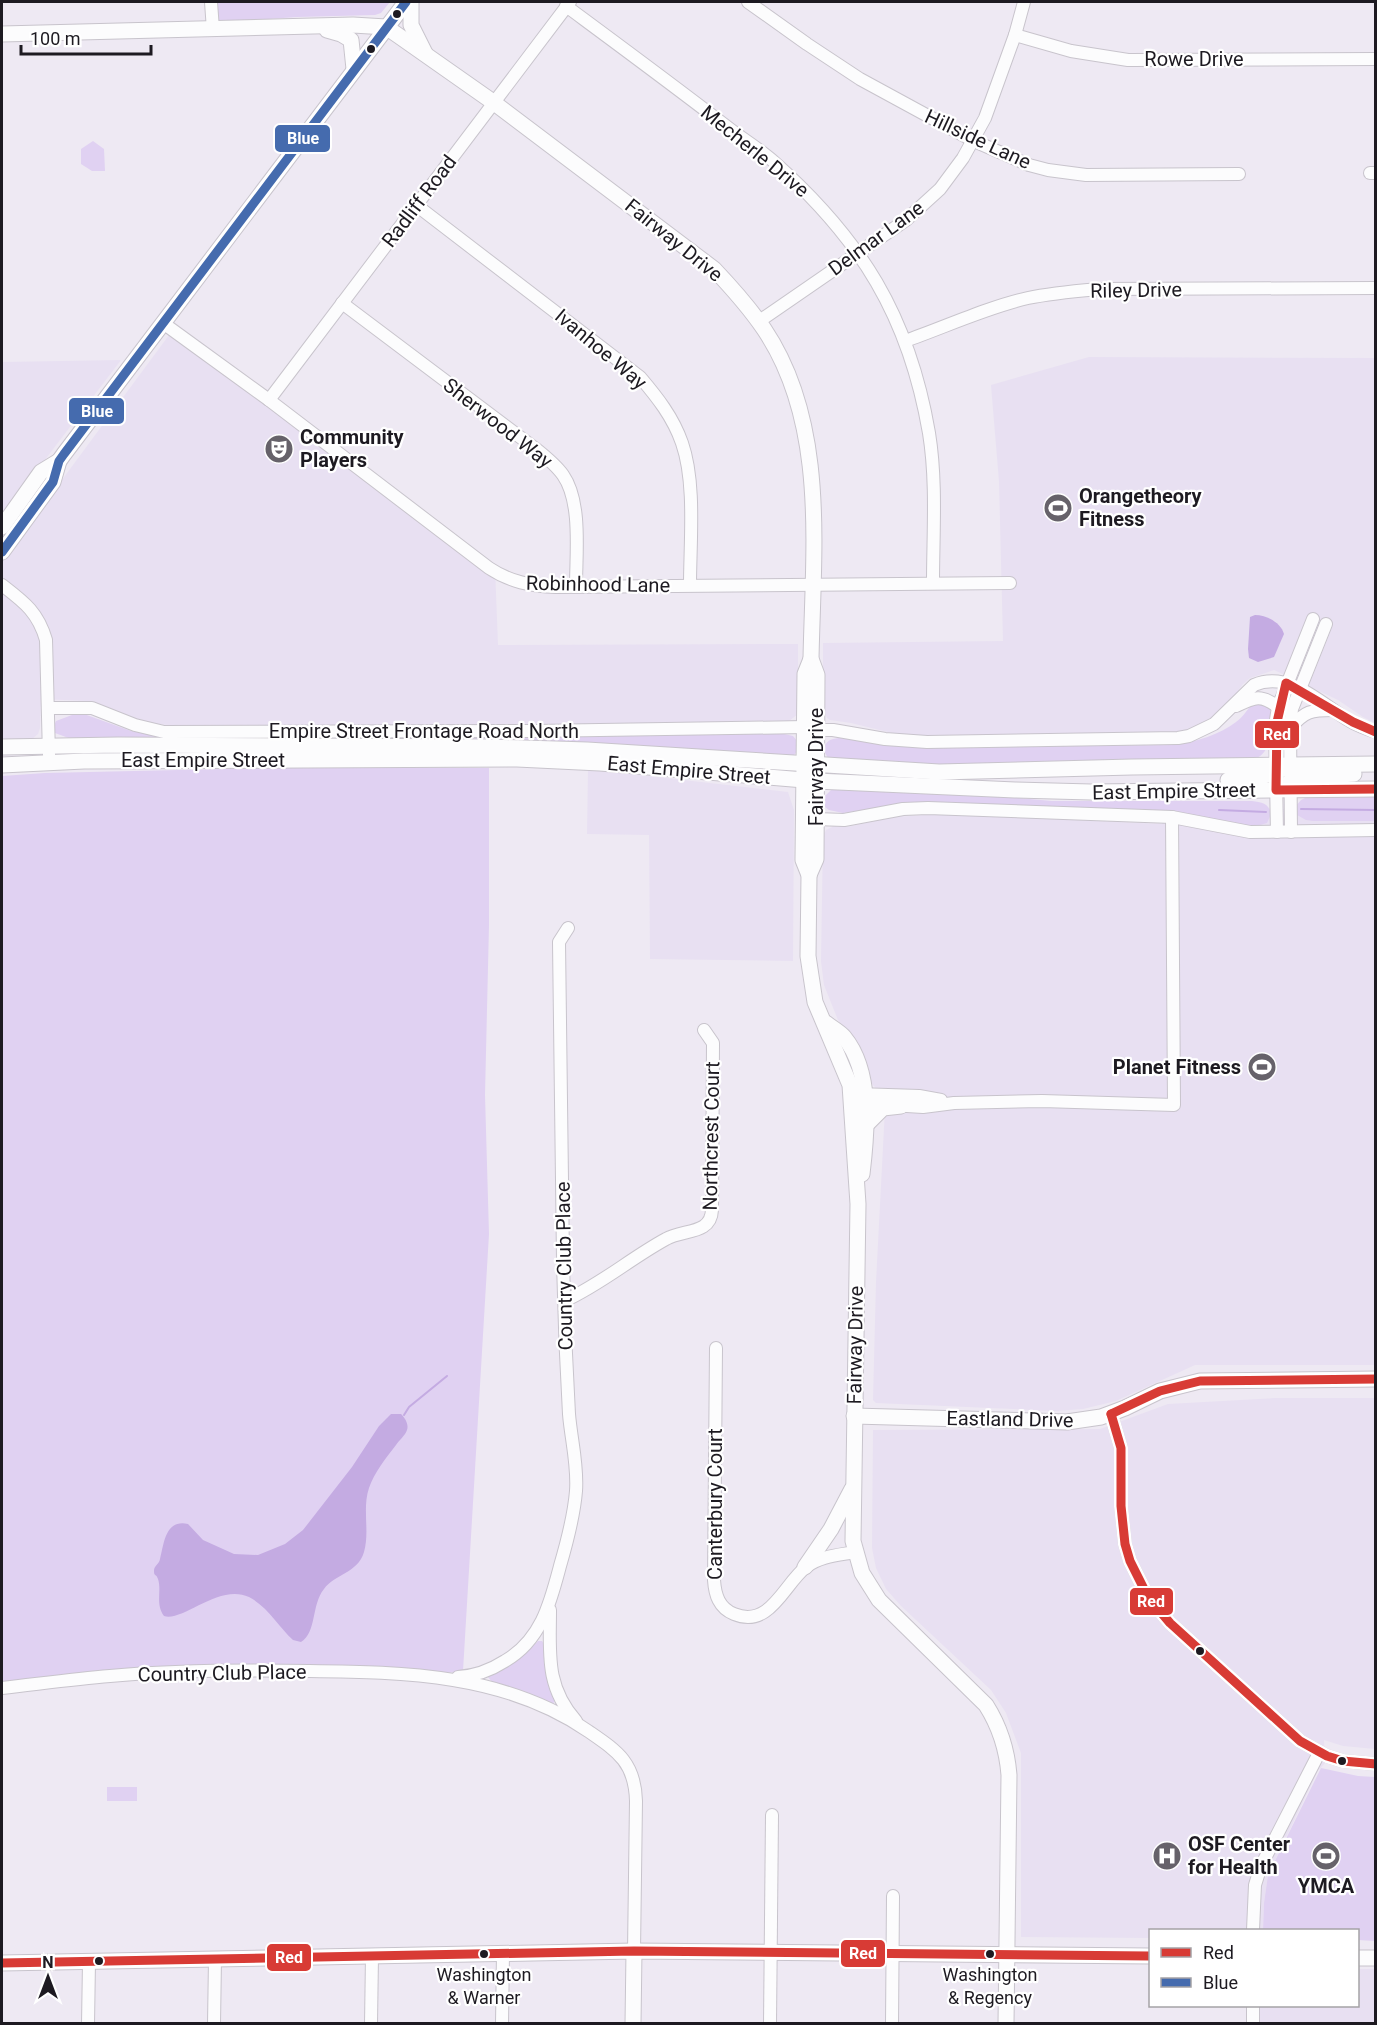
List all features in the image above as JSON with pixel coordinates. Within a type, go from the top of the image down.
[{"type":"main road","points":[[2,552],[53,482],[59,461],[406,2]]},
{"type":"main road","points":[[411,2],[411,26],[426,55]]},
{"type":"main road","points":[[2,34],[353,25],[386,27]]},
{"type":"main road","points":[[313,26],[341,34],[351,40],[354,69]]},
{"type":"main road","name":"Fairway Drive","points":[[386,27],[493,102],[714,269],[738,294],[758,321],[769,338],[795,393],[808,450],[813,514],[811,659],[805,674],[811,728],[810,773],[803,860],[809,875],[809,973],[815,1002],[824,1022],[843,1036],[861,1072],[854,1151],[858,1204],[853,1487],[855,1552],[870,1589],[892,1616],[986,1705],[998,1725],[1004,1742],[1009,1775],[1006,2024]]},
{"type":"main road","points":[[2,526],[41,472],[59,461]]},
{"type":"main road","name":"East Empire Street","points":[[2,747],[48,745],[488,747],[586,750],[810,773],[1014,790],[1091,792],[1283,777],[1376,765]]},
{"type":"main road","name":"East Empire Street","points":[[2,765],[49,762],[517,759],[810,773],[950,772],[1283,777],[1376,789]]},
{"type":"main road","name":"Fairway Drive","points":[[809,875],[816,859],[816,819],[810,773]]},
{"type":"main road","points":[[1283,777],[1376,773]]},
{"type":"main road","name":"Fairway Drive","points":[[858,1099],[866,1125],[858,1204]]},
{"type":"main road","points":[[866,1125],[883,1108],[901,1106]]},
{"type":"main road","name":"Eastland Drive","points":[[854,1416],[1054,1422],[1090,1420],[1111,1414],[1160,1391],[1200,1381],[1376,1379]]},
{"type":"main road","points":[[806,1567],[831,1529],[853,1487]]},
{"type":"main road","points":[[2,1963],[634,1951],[1149,1956]]},
{"type":"main road","points":[[633,2024],[634,1951]]},
{"type":"main road","points":[[1359,1958],[1376,1958]]},
{"type":"street","points":[[211,2],[213,30]]},
{"type":"street","name":"Hillside Lane","points":[[748,2],[860,79],[974,141],[1029,165],[1086,175],[1239,174]]},
{"type":"street","name":"Delmar Lane","points":[[758,321],[859,253],[921,208],[940,189],[974,141],[992,100],[1024,2]]},
{"type":"street","name":"Radliff Road","points":[[269,400],[568,4]]},
{"type":"street","name":"Mecherle Drive","points":[[568,4],[771,159],[824,209],[859,253],[884,294],[905,341],[920,389],[932,462],[933,583]]},
{"type":"street","name":"Rowe Drive","points":[[1015,35],[1071,51],[1128,60],[1376,58]]},
{"type":"street","name":"Ivanhoe Way","points":[[416,205],[640,376],[663,404],[682,443],[689,478],[690,585]]},
{"type":"street","name":"Riley Drive","points":[[905,341],[1007,303],[1029,297],[1069,292],[1098,289],[1376,288]]},
{"type":"street","name":"Sherwood Way","points":[[342,303],[536,449],[562,473],[570,489],[576,523],[576,586]]},
{"type":"street","name":"Robinhood Lane","points":[[163,323],[269,400],[493,571],[526,584],[576,586],[1010,583]]},
{"type":"street","points":[[2,585],[32,609],[42,626],[46,640],[49,762]]},
{"type":"street","points":[[1291,832],[1291,813],[1283,777],[1278,707],[1313,619]]},
{"type":"street","points":[[1277,832],[1292,710],[1326,624]]},
{"type":"street","name":"Empire Street Frontage Road North","points":[[48,708],[92,708],[135,725],[164,732],[811,728],[899,740],[927,741],[1166,739],[1189,736],[1204,730],[1222,719],[1254,685],[1273,681],[1300,689],[1350,722],[1376,732]]},
{"type":"street","points":[[1233,707],[1252,698],[1262,698],[1278,707]]},
{"type":"street","points":[[1290,728],[1302,715],[1315,710],[1333,710]]},
{"type":"street","points":[[816,819],[844,819],[903,809],[928,808],[1173,817],[1241,831],[1376,830]]},
{"type":"street","points":[[1291,813],[1307,825],[1326,830]]},
{"type":"street","points":[[858,1099],[923,1107],[954,1102],[1042,1101],[1174,1105],[1173,817]]},
{"type":"street","name":"Country Club Place","points":[[2,1688],[111,1676],[232,1670],[470,1676],[498,1666],[512,1657],[532,1638],[550,1604],[565,1550],[576,1490],[566,1374],[564,1301],[559,942],[568,928]]},
{"type":"street","name":"Northcrest Court","points":[[564,1301],[582,1293],[667,1238],[686,1231],[701,1229],[709,1221],[712,1210],[713,1043],[704,1030]]},
{"type":"street","points":[[858,1099],[919,1096],[954,1102]]},
{"type":"street","name":"Canterbury Court","points":[[716,1348],[714,1580],[716,1596],[723,1606],[733,1613],[750,1617],[761,1614],[773,1606],[806,1567],[817,1560],[855,1552]]},
{"type":"street","points":[[1111,1414],[1121,1448],[1120,1502],[1125,1544],[1130,1561],[1148,1597],[1170,1623],[1300,1741],[1319,1753],[1343,1761],[1376,1764]]},
{"type":"street","name":"Country Club Place","points":[[550,1604],[549,1655],[552,1679],[560,1699],[581,1726]]},
{"type":"street","name":"Country Club Place","points":[[442,1677],[468,1681],[513,1694],[544,1707],[581,1726],[616,1751],[631,1771],[636,1801],[634,1951]]},
{"type":"street","points":[[1253,1929],[1256,1886],[1262,1866],[1319,1753]]},
{"type":"street","points":[[770,2024],[772,1815]]},
{"type":"street","points":[[892,2024],[893,1896]]},
{"type":"street","points":[[502,2024],[503,1953]]},
{"type":"street","points":[[371,2024],[372,1956]]},
{"type":"street","points":[[214,2024],[215,1959]]},
{"type":"street","points":[[88,2024],[89,1962]]},
{"type":"street","points":[[1253,2007],[1253,2024]]},
{"type":"shaded area","points":[[214,2],[390,2],[381,13],[375,15],[224,22],[217,19]]},
{"type":"shaded area","points":[[93,141],[104,149],[105,171],[92,171],[81,164],[81,149]]},
{"type":"shaded area","points":[[175,327],[495,567],[498,645],[798,644],[798,714],[789,721],[732,726],[190,727],[147,723],[86,701],[41,699],[38,734],[32,739],[2,740],[2,561]]},
{"type":"shaded area","points":[[1089,357],[1375,358],[1375,723],[1338,700],[1274,670],[1250,678],[1208,722],[1181,733],[926,736],[896,734],[827,718],[823,708],[823,643],[1003,641],[999,481],[991,385]]},
{"type":"shaded area","points":[[121,360],[2,516],[2,362]]},
{"type":"shaded area","points":[[1255,615],[1273,620],[1284,634],[1274,657],[1258,662],[1249,658],[1248,649],[1250,617]]},
{"type":"shaded area","points":[[1252,704],[1267,705],[1270,709],[1269,743],[1257,758],[934,766],[829,759],[824,750],[828,741],[843,738],[909,747],[1176,745],[1199,740],[1223,730],[1243,716]]},
{"type":"shaded area","points":[[84,714],[131,731],[161,736],[544,736],[780,733],[793,736],[798,742],[797,752],[793,756],[74,740],[55,733],[56,721],[72,715]]},
{"type":"shaded area","points":[[267,768],[489,768],[489,925],[485,1095],[489,1234],[463,1671],[445,1673],[349,1667],[2,1683],[2,776]]},
{"type":"shaded area","points":[[588,769],[788,792],[794,810],[793,961],[650,959],[649,835],[587,834]]},
{"type":"shaded area","points":[[832,789],[1052,801],[1252,801],[1266,805],[1271,814],[1267,823],[1253,827],[1174,812],[902,804],[843,813],[825,807],[825,796]]},
{"type":"shaded area","points":[[1309,796],[1375,797],[1375,821],[1313,821],[1297,815],[1296,806]]},
{"type":"shaded area","points":[[1163,806],[1375,811],[1375,1365],[1195,1365],[1116,1401],[1083,1409],[1055,1411],[876,1403],[873,1400],[876,1282],[886,1089],[876,1088],[869,1081],[851,1037],[838,1020],[824,985],[821,961],[823,836],[826,830],[834,826],[847,827],[895,817],[942,814],[1162,824]]},
{"type":"shaded area","points":[[1275,1398],[1375,1398],[1375,1749],[1343,1746],[1324,1740],[1325,1763],[1318,1771],[1268,1875],[1263,1929],[1149,1929],[1149,1938],[1021,1937],[1021,1753],[1006,1713],[991,1690],[901,1606],[886,1589],[876,1568],[872,1548],[873,1430],[1100,1429],[1168,1404]]},
{"type":"shaded area","points":[[391,1414],[401,1414],[406,1421],[407,1428],[371,1482],[366,1504],[364,1552],[357,1565],[324,1589],[306,1638],[301,1642],[293,1640],[262,1606],[249,1597],[238,1594],[214,1598],[181,1614],[164,1616],[159,1602],[159,1584],[154,1571],[167,1534],[174,1525],[188,1524],[203,1540],[234,1554],[258,1555],[285,1544],[303,1530],[352,1467],[379,1426]]},
{"type":"shaded area","points":[[538,1641],[544,1644],[545,1665],[555,1700],[553,1704],[492,1682],[488,1677],[525,1654]]},
{"type":"shaded area","name":"YMCA","points":[[1321,1768],[1358,1776],[1375,1777],[1375,1941],[1359,1940],[1359,1929],[1263,1929],[1268,1875]]},
{"type":"shaded area","points":[[107,1787],[137,1787],[137,1801],[107,1801]]},
{"type":"shaded area","points":[[1359,1969],[1375,1969],[1375,2023],[1259,2023],[1259,2007],[1359,2007]]},
{"type":"waterway","points":[[1301,809],[1376,810]]},
{"type":"waterway","points":[[1219,810],[1266,812]]},
{"type":"waterway","points":[[404,1415],[409,1407],[447,1376]]},
{"type":"transit line","name":"Blue","points":[[2,552],[53,482],[59,461],[64,454],[406,2]]},
{"type":"transit line","name":"Red","points":[[1376,732],[1353,722],[1286,683],[1277,722],[1276,790],[1376,789]]},
{"type":"transit line","name":"Red","points":[[1111,1414],[1160,1391],[1200,1381],[1376,1379]]},
{"type":"transit line","name":"Red","points":[[1111,1414],[1121,1448],[1121,1506],[1125,1544],[1130,1561],[1148,1597],[1170,1623],[1300,1741],[1327,1756],[1343,1761],[1376,1764]]},
{"type":"transit line","name":"Red","points":[[2,1963],[634,1951],[1149,1956]]},
{"type":"place","name":"Community Players","points":[[279,449]]},
{"type":"place","name":"Orangetheory Fitness","points":[[1058,508]]},
{"type":"place","name":"Planet Fitness","points":[[1262,1067]]},
{"type":"place","name":"OSF Center for Health","points":[[1167,1856]]},
{"type":"place","name":"YMCA","points":[[1326,1856]]},
{"type":"place","name":"Washington & Warner","points":[[484,1954]]},
{"type":"place","name":"Washington & Regency","points":[[990,1954]]}]
